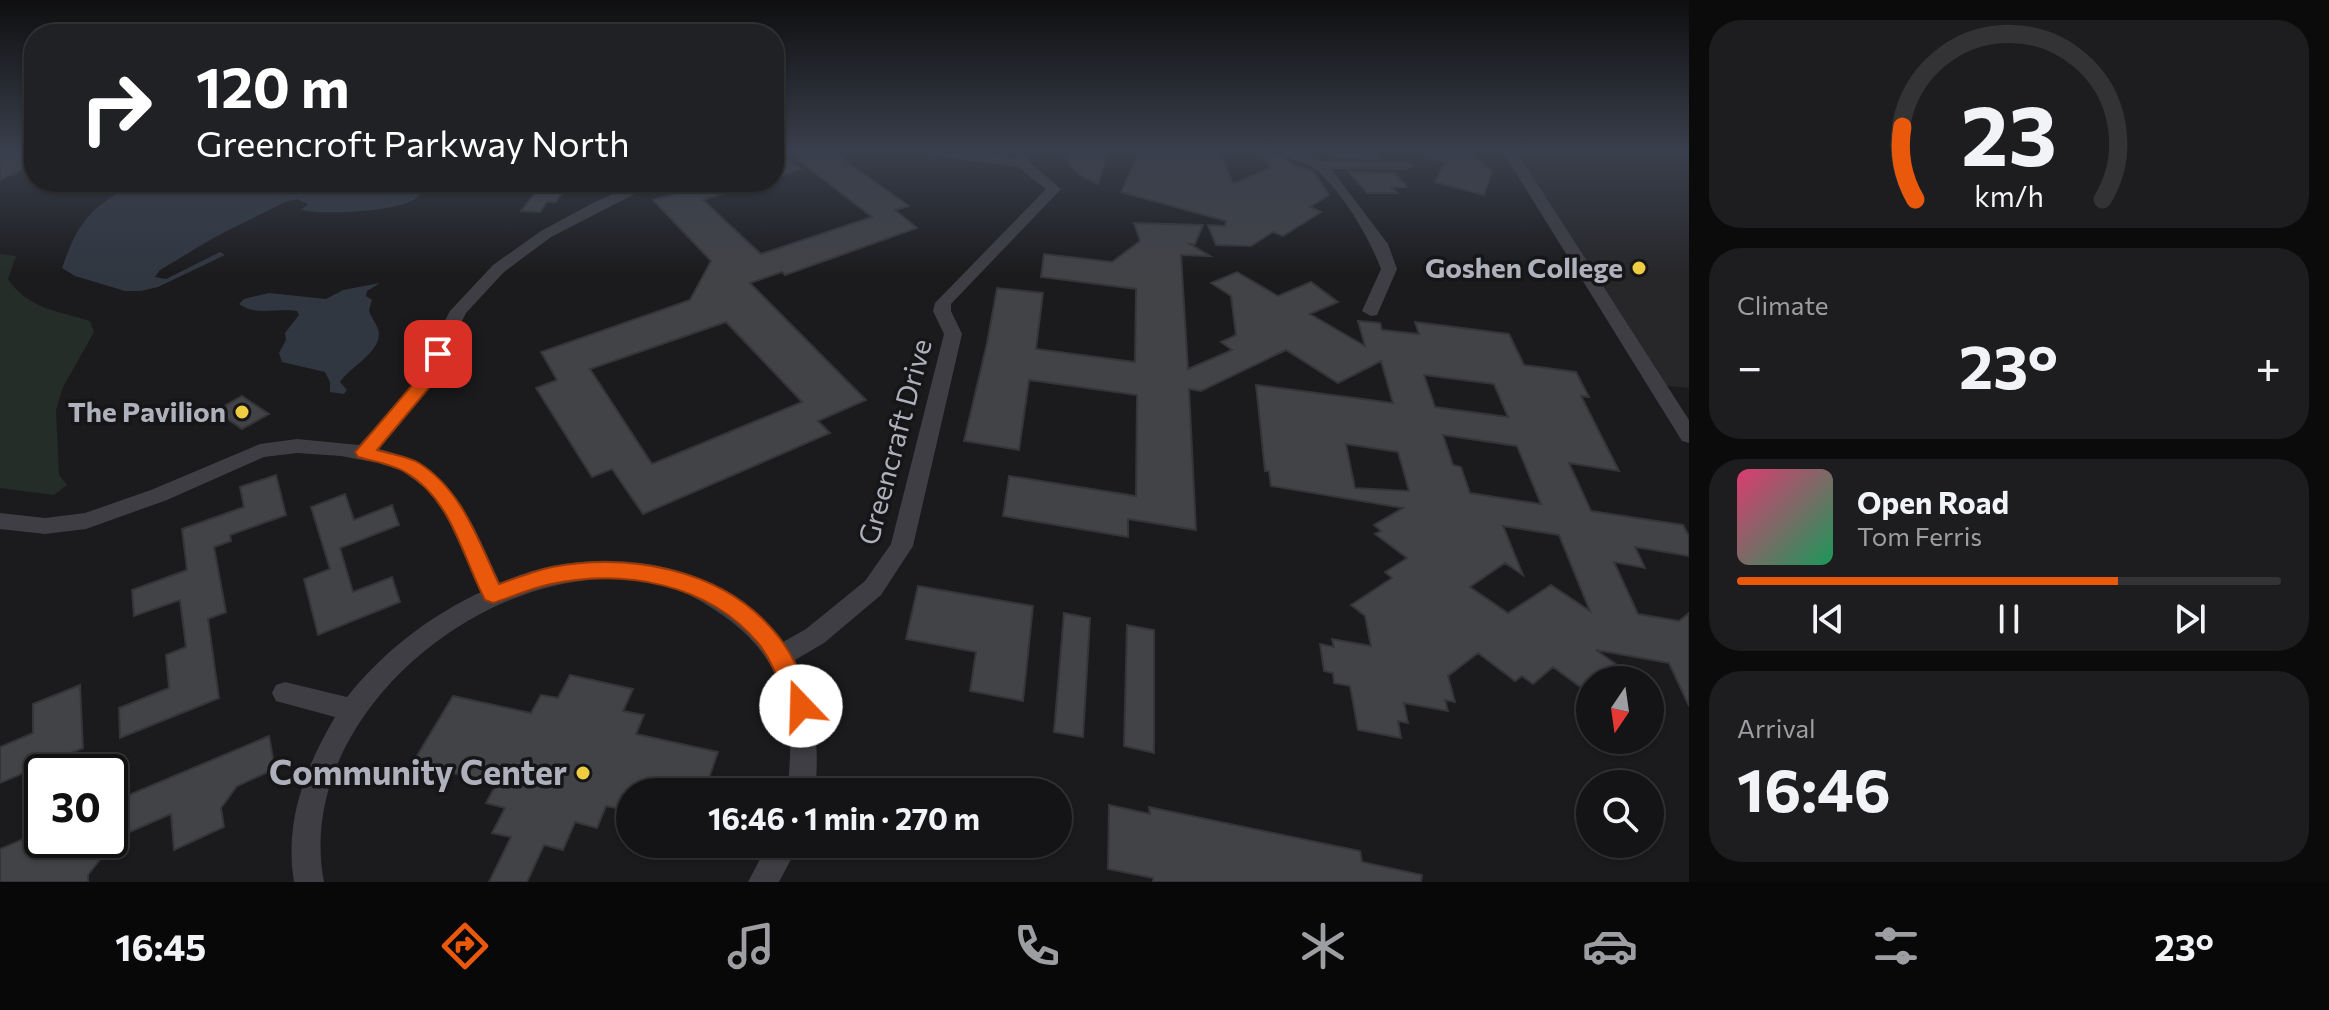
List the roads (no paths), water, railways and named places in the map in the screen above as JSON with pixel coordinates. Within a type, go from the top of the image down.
[{"type":"street","points":[[364,452],[422,385],[450,327],[474,294],[518,254],[550,231],[625,193]]},
{"type":"street","name":"Greencraft Drive","points":[[780,656],[839,619],[873,588],[902,546],[953,334],[942,311],[943,303],[1050,193]]},
{"type":"street","points":[[1343,193],[1384,251],[1389,269],[1371,311]]},
{"type":"street","points":[[1536,193],[1689,436]]},
{"type":"street","points":[[0,521],[45,526],[86,521],[159,495],[246,456],[276,448],[316,446],[364,452],[410,466],[441,490],[461,523],[493,594]]},
{"type":"street","points":[[309,882],[307,829],[316,782],[335,737],[351,710],[381,673],[415,641],[453,615],[493,594],[536,580],[579,571],[640,571],[670,577],[725,601],[749,619],[780,656],[796,693],[805,735],[802,778]]},
{"type":"street","points":[[285,693],[351,710]]},
{"type":"street","points":[[763,882],[776,858]]},
{"type":"place","name":"Goshen College","points":[[1639,268]]},
{"type":"place","name":"The Pavilion","points":[[242,412]]},
{"type":"place","name":"Community Center","points":[[583,773]]}]
